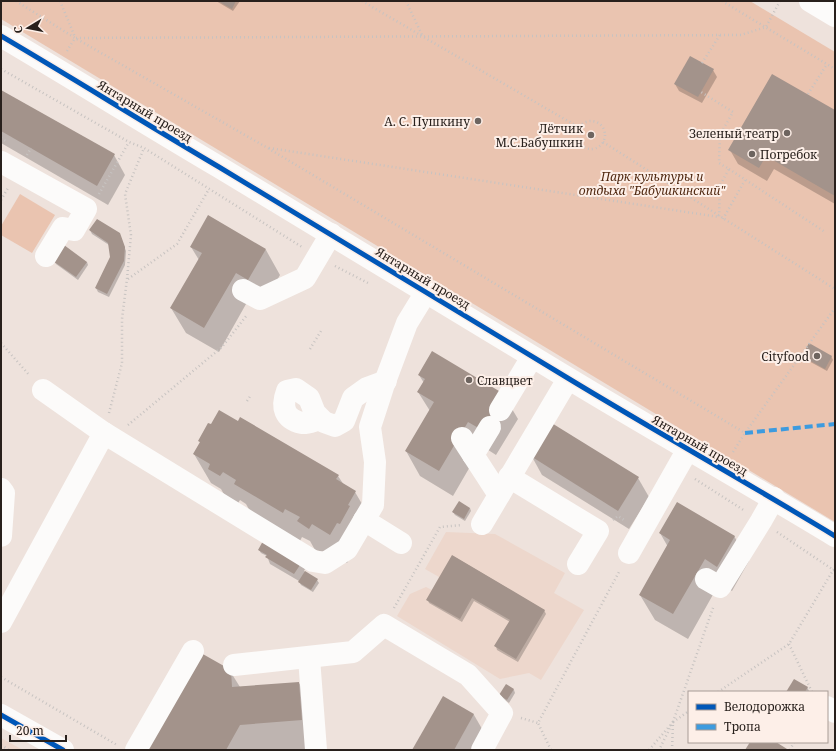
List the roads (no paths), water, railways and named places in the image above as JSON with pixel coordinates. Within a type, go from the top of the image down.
[{"type":"street","points":[[810,1],[835,16]]},
{"type":"street","name":"Янтарный проезд","points":[[1,36],[331,234],[568,379],[722,470],[774,498],[835,536]]},
{"type":"street","points":[[4,152],[86,209],[74,230],[63,228],[46,256]]},
{"type":"street","points":[[252,294],[305,278],[331,234]]},
{"type":"street","points":[[42,390],[108,436],[313,561],[325,563],[347,549],[373,505],[375,462],[370,427],[407,323],[426,292]]},
{"type":"street","points":[[385,331],[407,323]]},
{"type":"street","points":[[532,357],[495,418],[467,446],[504,486],[598,531],[578,564]]},
{"type":"street","points":[[482,524],[568,379]]},
{"type":"street","points":[[320,419],[335,426],[340,424],[344,421],[353,398],[367,388],[386,381]]},
{"type":"street","points":[[1,622],[108,436]]},
{"type":"street","points":[[629,553],[688,450]]},
{"type":"street","points":[[1,489],[4,493],[1,536]]},
{"type":"street","points":[[713,583],[761,521],[774,498]]},
{"type":"street","points":[[364,520],[401,543]]},
{"type":"street","points":[[234,666],[353,652],[384,625],[468,675],[502,713],[482,750]]},
{"type":"street","points":[[128,748],[193,651]]},
{"type":"street","points":[[309,658],[316,750]]},
{"type":"street","points":[[1,714],[63,750]]},
{"type":"place","name":"А. С. Пушкину","points":[[478,121]]},
{"type":"place","name":"Зеленый театр","points":[[787,133]]},
{"type":"place","name":"Лётчик М.С.Бабушкин","points":[[591,135]]},
{"type":"place","name":"Погребок","points":[[752,154]]},
{"type":"place","name":"Cityfood","points":[[817,356]]},
{"type":"place","name":"Славцвет","points":[[469,380]]},
{"type":"park label","name":"Парк культуры и отдыха \"Бабушкинский\"","points":[[652,183]]}]
